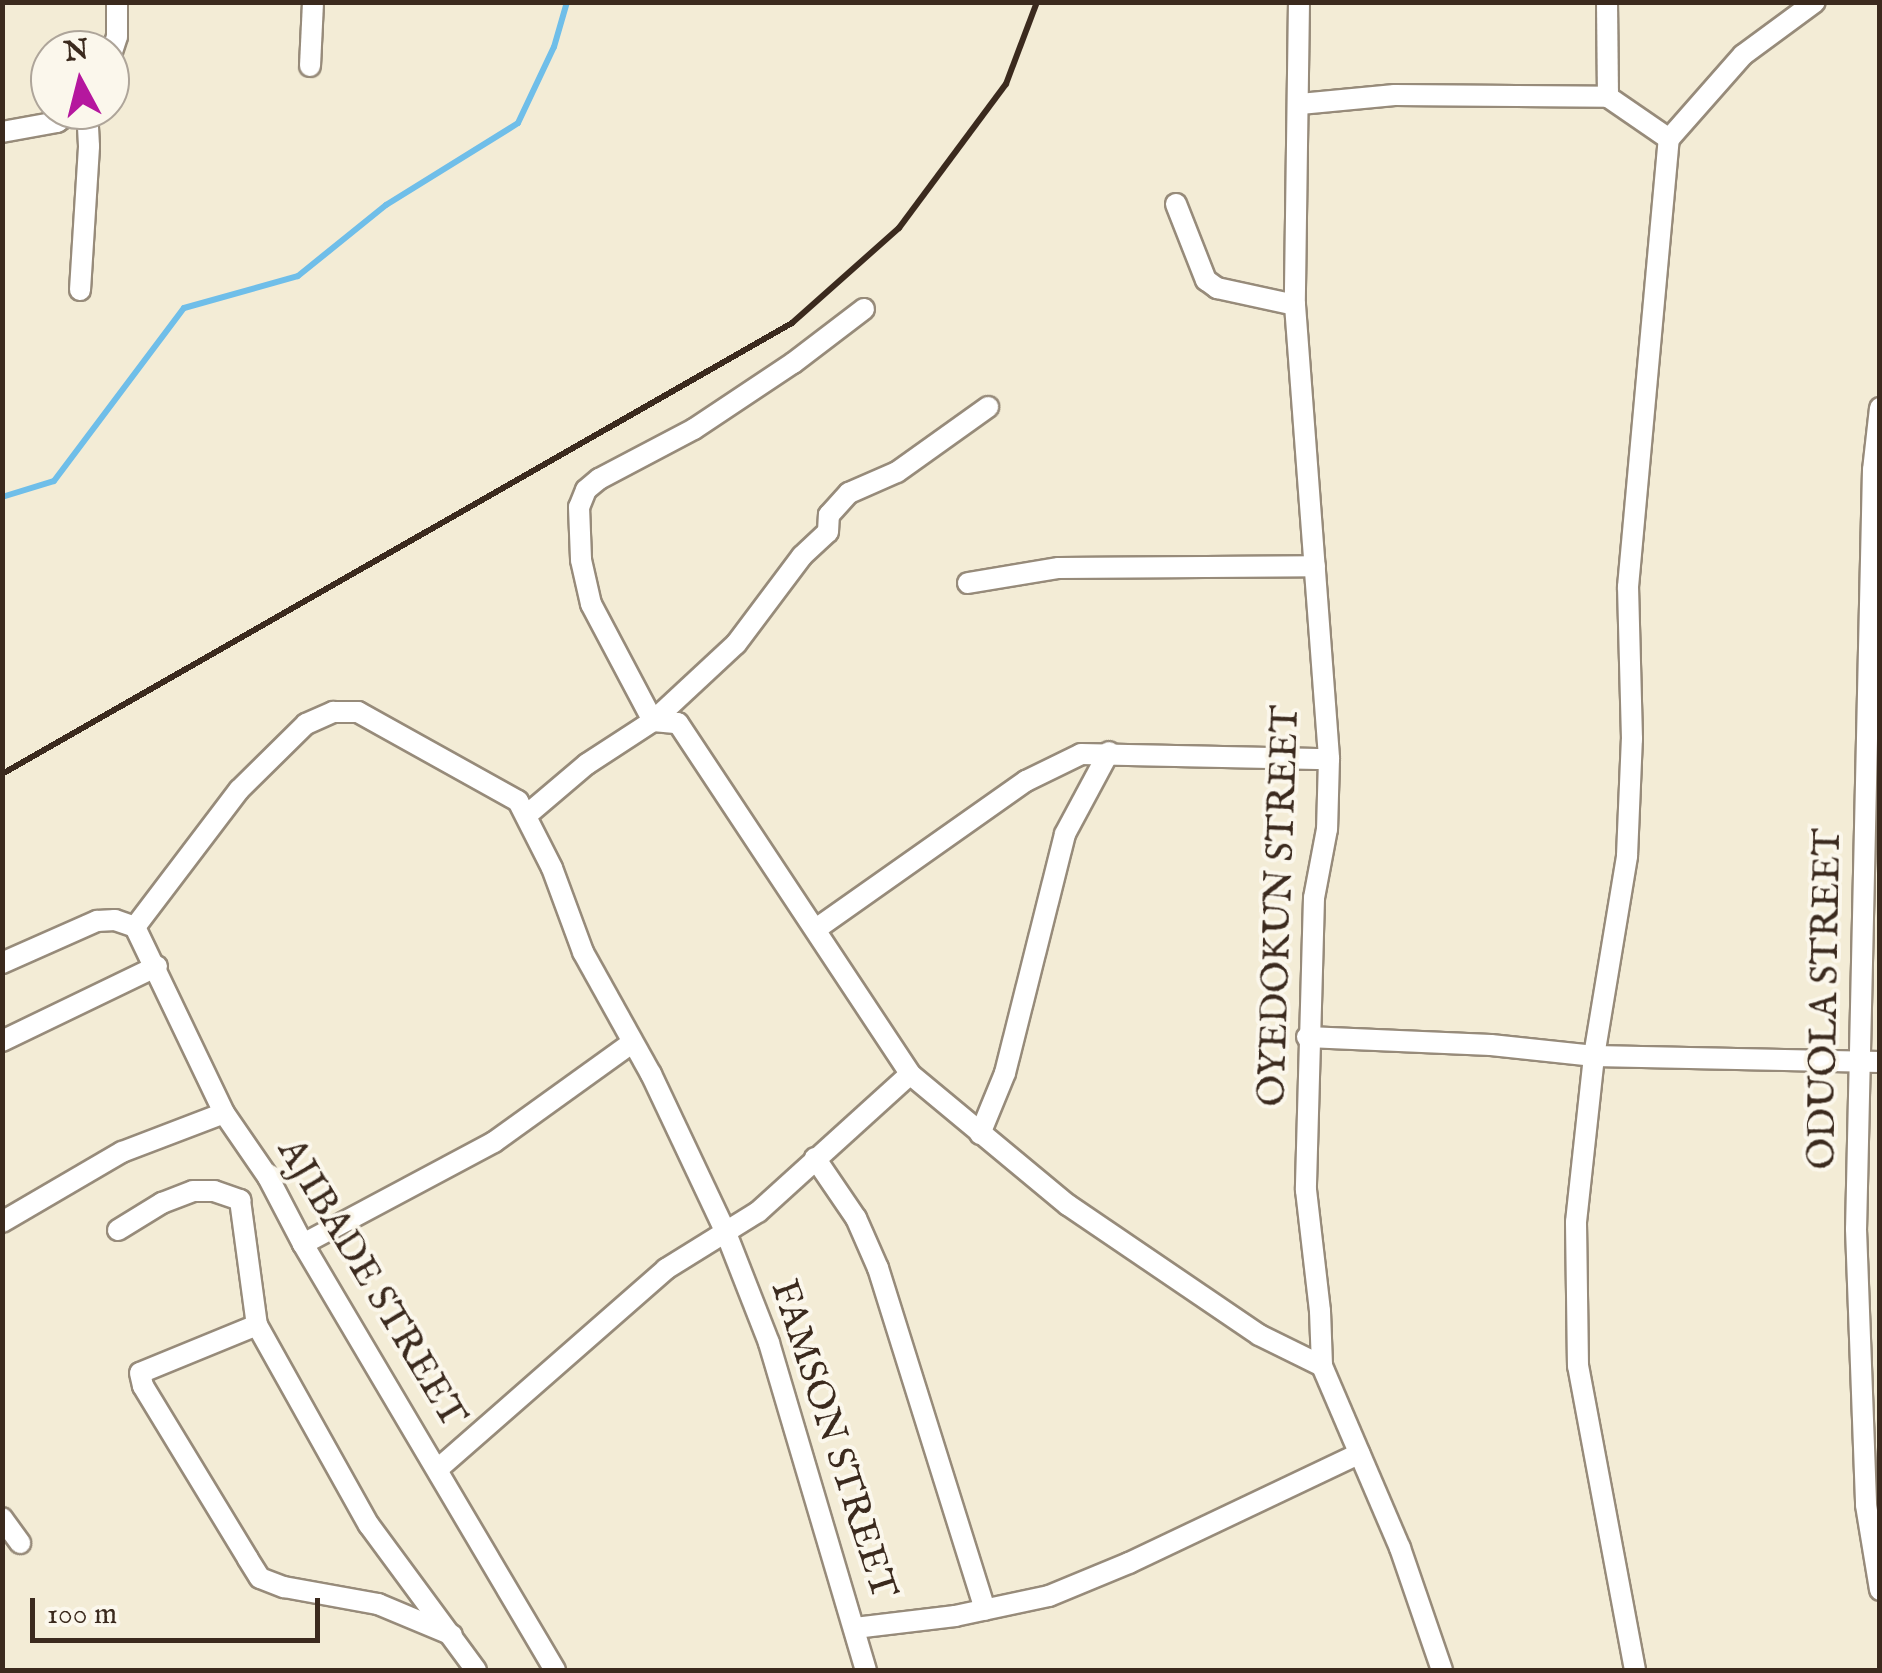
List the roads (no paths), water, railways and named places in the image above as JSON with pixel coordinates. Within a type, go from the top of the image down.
[{"type":"street","points":[[117,2],[117,30]]},
{"type":"street","points":[[310,66],[313,2]]},
{"type":"street","name":"OYEDOKUN STREET","points":[[1299,2],[1295,305],[1329,758],[1327,829],[1314,898],[1307,1037],[1306,1190],[1322,1366],[1417,1592],[1442,1670]]},
{"type":"street","points":[[1607,2],[1608,97]]},
{"type":"street","points":[[1635,1670],[1578,1366],[1576,1222],[1594,1056],[1627,856],[1632,738],[1628,587],[1669,139],[1743,54],[1815,2]]},
{"type":"street","points":[[1300,104],[1394,95],[1608,97],[1669,139]]},
{"type":"street","points":[[2,132],[30,127]]},
{"type":"street","points":[[80,290],[89,130]]},
{"type":"street","points":[[1176,204],[1206,280],[1217,288],[1295,305]]},
{"type":"street","points":[[653,721],[591,604],[580,560],[579,507],[586,490],[599,479],[694,429],[794,363],[864,309]]},
{"type":"street","points":[[2,963],[97,921],[114,920],[136,927],[239,790],[306,724],[333,712],[358,712],[501,788],[528,814],[587,764],[653,721],[736,644],[802,556],[828,532],[829,515],[849,492],[898,472],[988,407]]},
{"type":"street","name":"ODUOLA STREET","points":[[1880,408],[1871,547],[1871,1062],[1857,1320],[1866,1505],[1880,1590]]},
{"type":"street","points":[[968,583],[1060,568],[1315,566]]},
{"type":"street","points":[[653,721],[678,724],[910,1074],[1068,1205],[1259,1335],[1322,1366]]},
{"type":"street","points":[[980,1134],[1005,1073],[1065,834],[1108,752]]},
{"type":"street","points":[[816,928],[928,846],[1040,773],[1081,754],[1329,758]]},
{"type":"street","name":"FAMSON STREET","points":[[528,814],[583,952],[651,1074],[726,1232],[769,1343],[866,1670]]},
{"type":"street","name":"AJIBADE STREET","points":[[136,927],[224,1112],[268,1177],[303,1244],[439,1468],[555,1670]]},
{"type":"street","points":[[2,1042],[157,966]]},
{"type":"street","points":[[1307,1037],[1491,1044],[1594,1056],[1871,1062]]},
{"type":"street","points":[[303,1244],[494,1142],[632,1043]]},
{"type":"street","points":[[439,1468],[666,1269],[758,1212],[910,1074]]},
{"type":"street","points":[[2,1222],[122,1152],[224,1112]]},
{"type":"street","points":[[814,1158],[856,1218],[878,1268],[985,1610]]},
{"type":"street","points":[[240,1200],[268,1177]]},
{"type":"street","points":[[118,1230],[162,1203],[193,1191],[214,1191],[240,1200]]},
{"type":"street","points":[[240,1200],[257,1326],[370,1526],[476,1670]]},
{"type":"street","points":[[257,1326],[140,1374],[143,1386],[248,1559],[260,1578],[284,1587],[378,1604],[452,1636]]},
{"type":"street","points":[[855,1628],[985,1610],[1049,1596],[1128,1564],[1359,1454]]},
{"type":"street","points":[[2,1518],[20,1543]]},
{"type":"waterway","points":[[2,497],[54,481],[184,308],[298,276],[386,205],[518,123],[554,47],[567,2]]},
{"type":"railway","points":[[2,774],[792,323],[899,228],[1006,84],[1037,2]]}]
